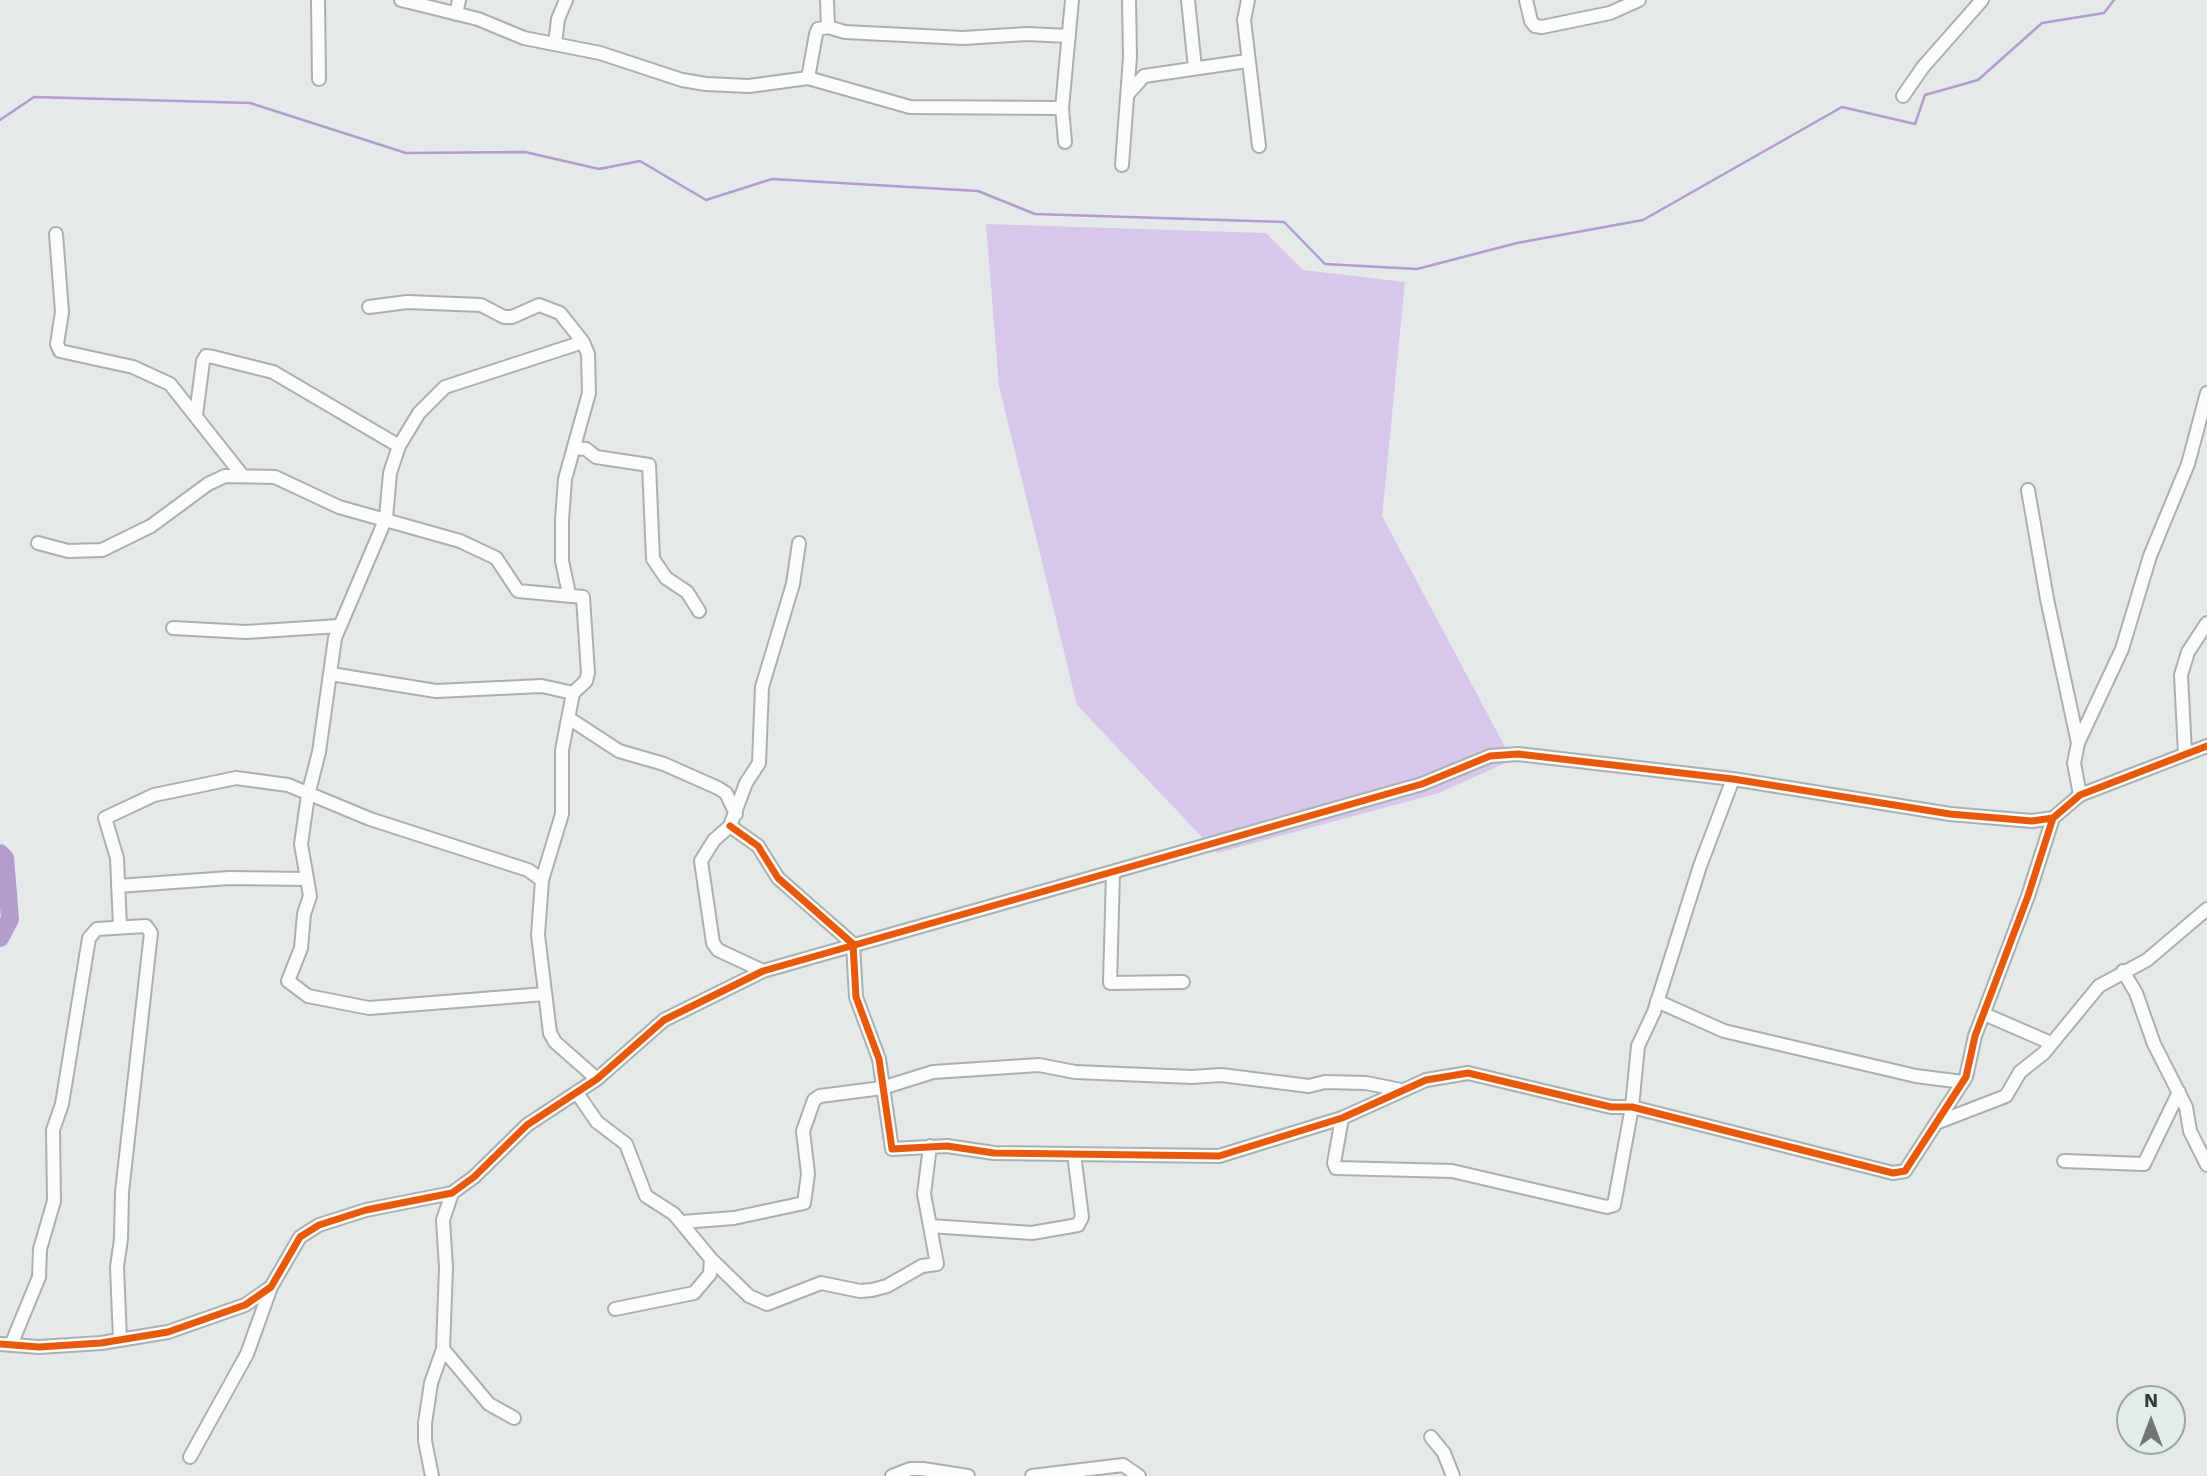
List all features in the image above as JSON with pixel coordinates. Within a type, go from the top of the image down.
[{"type":"street","points":[[318,0],[319,79]]},
{"type":"street","points":[[401,0],[478,19],[524,38],[600,53],[682,80],[706,84],[749,86],[808,78],[909,107],[1062,108]]},
{"type":"street","points":[[456,14],[459,0]]},
{"type":"street","points":[[555,44],[558,19],[566,0]]},
{"type":"street","points":[[827,0],[828,27]]},
{"type":"street","points":[[1065,142],[1062,108],[1072,0]]},
{"type":"street","points":[[1122,165],[1130,57],[1129,0]]},
{"type":"street","points":[[1188,0],[1195,68]]},
{"type":"street","points":[[1248,0],[1244,20],[1247,61],[1259,146]]},
{"type":"street","points":[[1527,0],[1531,21],[1535,26],[1542,27],[1610,13],[1639,0]]},
{"type":"street","points":[[1903,96],[1923,67],[1982,0]]},
{"type":"street","points":[[808,78],[816,34],[818,29],[828,27],[845,32],[964,38],[1027,34],[1069,36]]},
{"type":"street","points":[[1126,97],[1144,76],[1247,61]]},
{"type":"street","points":[[56,234],[61,290],[57,344],[60,351],[133,367],[170,384],[242,475]]},
{"type":"street","points":[[369,307],[407,302],[481,305],[504,317],[512,317],[539,305],[550,306],[560,313],[583,342],[588,354],[589,393],[565,480],[561,544],[569,594]]},
{"type":"street","points":[[545,994],[369,1008],[308,996],[288,981],[301,948],[304,914],[310,896],[301,844],[307,795],[319,752],[340,626],[386,519],[390,473],[399,446],[419,413],[445,387],[583,342]]},
{"type":"street","points":[[195,415],[203,361],[206,356],[213,357],[273,372],[399,446]]},
{"type":"street","points":[[2080,795],[2074,762],[2078,743],[2122,649],[2150,556],[2188,464],[2207,393]]},
{"type":"street","points":[[574,447],[586,449],[596,457],[649,465],[653,559],[666,578],[687,592],[699,611]]},
{"type":"street","points":[[38,543],[68,551],[102,550],[161,520],[208,484],[225,476],[275,477],[323,502],[460,541],[489,554],[500,562],[509,582],[518,590],[583,597],[588,660],[586,681],[573,693],[562,751],[563,795],[560,824],[542,880],[538,935],[550,1033],[555,1042],[597,1079]]},
{"type":"street","points":[[2028,490],[2047,599],[2078,743]]},
{"type":"street","points":[[763,971],[718,950],[713,943],[701,861],[713,840],[733,820],[746,783],[762,754],[762,687],[793,584],[799,543]]},
{"type":"street","points":[[2185,754],[2181,675],[2188,652],[2207,623]]},
{"type":"street","points":[[173,628],[246,632],[340,626]]},
{"type":"street","points":[[331,674],[436,691],[542,687],[573,693]]},
{"type":"street","points":[[570,719],[619,751],[664,764],[726,793],[733,820],[758,846],[778,878],[853,944],[856,996],[879,1059],[891,1148],[930,1146],[994,1153],[1220,1156],[1342,1118],[1426,1080],[1468,1073],[1611,1107],[1632,1107],[1893,1173],[1905,1171],[1963,1082],[2053,818],[2080,795],[2207,746]]},
{"type":"street","points":[[190,1457],[247,1354],[271,1287],[295,1242],[319,1225],[366,1210],[452,1193],[474,1177],[527,1125],[597,1079],[664,1020],[763,971],[1113,874],[1205,844],[1422,784],[1500,753],[1733,779],[1960,815],[2032,821],[2053,818]]},
{"type":"street","points":[[120,927],[117,858],[105,818],[132,803],[154,795],[236,778],[288,785],[370,820],[528,870],[542,880]]},
{"type":"street","points":[[1342,1118],[1334,1163],[1336,1168],[1452,1171],[1607,1207],[1614,1205],[1632,1107],[1636,1054],[1657,1002],[1700,866],[1733,779]]},
{"type":"street","points":[[1113,874],[1110,982],[1183,982]]},
{"type":"street","points":[[118,886],[229,878],[307,878]]},
{"type":"street","points":[[1936,1124],[2001,1100],[2020,1072],[2051,1043],[2099,986],[2147,960],[2207,909]]},
{"type":"street","points":[[120,1340],[117,1267],[121,1239],[122,1192],[151,933],[146,926],[97,929],[89,938],[62,1104],[53,1130],[54,1201],[40,1250],[40,1277],[6,1345],[39,1347],[120,1340],[168,1332],[209,1320],[245,1305],[271,1287]]},
{"type":"street","points":[[2123,971],[2136,993],[2154,1044],[2186,1107],[2190,1131],[2207,1165]]},
{"type":"street","points":[[1657,1002],[1724,1031],[1916,1076],[1963,1082]]},
{"type":"street","points":[[1984,1014],[2051,1043]]},
{"type":"street","points":[[682,1222],[734,1218],[804,1203],[808,1174],[803,1131],[814,1100],[820,1096],[882,1087],[933,1072],[1039,1065],[1075,1072],[1221,1075],[1309,1086],[1325,1082],[1366,1083],[1401,1090]]},
{"type":"street","points":[[577,1093],[597,1122],[626,1144],[646,1196],[682,1222],[711,1259],[749,1296],[767,1304],[821,1283],[860,1291],[872,1290],[887,1286],[922,1266],[937,1264],[924,1194],[930,1146]]},
{"type":"street","points":[[2064,1161],[2144,1164],[2179,1093]]},
{"type":"street","points":[[930,1226],[1032,1233],[1078,1225],[1082,1217],[1074,1154]]},
{"type":"street","points":[[432,1476],[425,1441],[425,1423],[431,1383],[443,1349],[446,1268],[443,1220],[452,1193]]},
{"type":"street","points":[[615,1309],[694,1293],[710,1274],[711,1259]]},
{"type":"street","points":[[443,1349],[489,1405],[514,1418]]},
{"type":"street","points":[[1432,1437],[1444,1453],[1452,1476]]},
{"type":"street","points":[[1032,1476],[1123,1465],[1139,1476]]},
{"type":"street","points":[[892,1476],[910,1469],[968,1476]]},
{"type":"shaded area","points":[[986,224],[1266,233],[1303,270],[1405,282],[1382,516],[1512,760],[1439,793],[1217,853],[1077,705],[999,386]]},
{"type":"waterway","points":[[0,120],[34,97],[250,103],[406,153],[525,152],[599,169],[640,161],[706,200],[772,179],[978,191],[1035,214],[1284,222],[1325,264],[1417,269],[1517,243],[1643,220],[1842,107],[1915,124],[1925,95],[1978,80],[2042,23],[2104,13],[2114,0]]},
{"type":"waterway","points":[[0,853],[5,858],[10,919],[0,938]]},
{"type":"cycle path","points":[[0,1344],[39,1347],[101,1343],[168,1332],[245,1305],[271,1287],[300,1237],[319,1225],[366,1210],[452,1193],[474,1177],[527,1125],[597,1079],[664,1020],[763,971],[1422,784],[1490,756],[1518,754],[1733,779],[1950,814],[2032,821],[2053,818],[2080,795],[2207,746]]},
{"type":"cycle path","points":[[730,826],[758,846],[778,878],[853,944],[856,997],[879,1059],[892,1149],[947,1146],[994,1153],[1219,1156],[1342,1118],[1426,1080],[1468,1073],[1611,1107],[1632,1107],[1893,1173],[1905,1171],[1966,1077],[1975,1036],[2028,896],[2053,818]]}]
